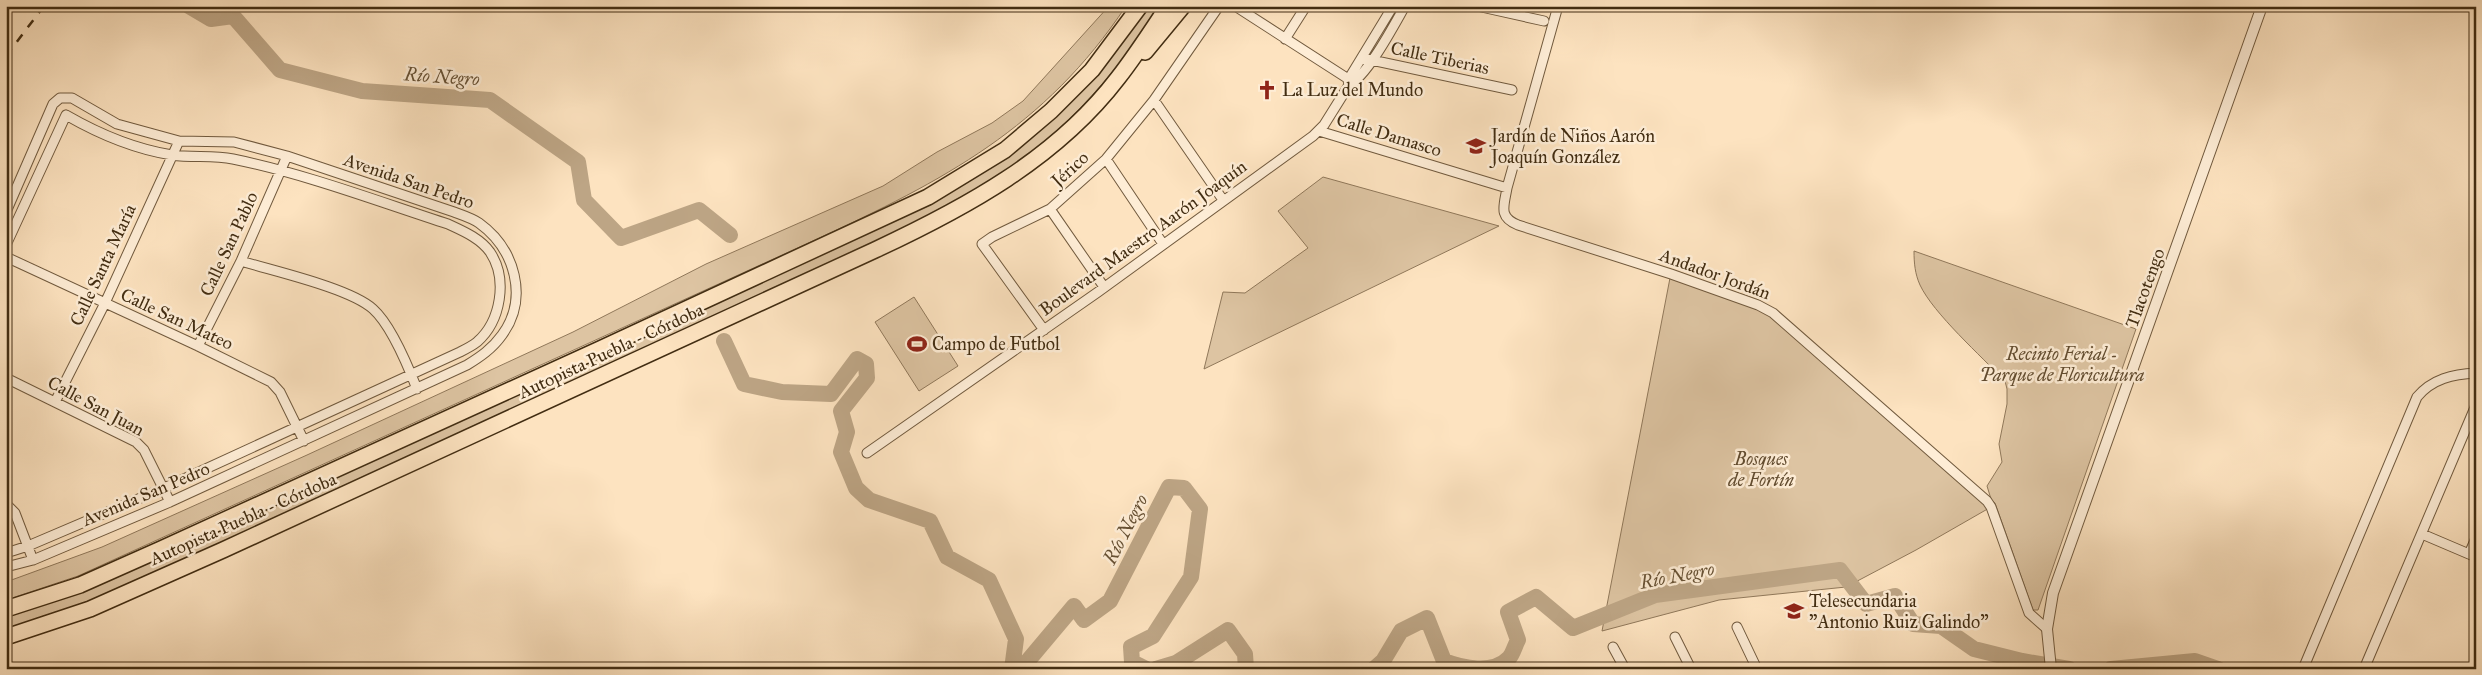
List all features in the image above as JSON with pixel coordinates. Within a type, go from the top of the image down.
[{"type":"highway","name":"Autopista Puebla - Córdoba","points":[[6,610],[73,588],[161,549],[600,350],[928,197],[998,154],[1051,111],[1092,70],[1140,6]]},
{"type":"highway","name":"Autopista Puebla - Córdoba","points":[[6,637],[90,609],[224,550],[932,223],[991,190],[1065,134],[1118,79],[1168,6]]},
{"type":"highway","points":[[1118,79],[1158,40],[1183,6]]},
{"type":"street","name":"Jérico","points":[[1044,330],[982,244],[992,236],[1050,209],[1106,159],[1154,100],[1219,6]]},
{"type":"street","points":[[1235,6],[1350,83]]},
{"type":"street","points":[[1285,39],[1306,6]]},
{"type":"street","name":"Boulevard Maestro Aarón Joaquín","points":[[1367,59],[1393,6]]},
{"type":"street","name":"Boulevard Maestro Aarón Joaquín","points":[[866,453],[1044,330],[1319,131],[1350,83],[1405,6]]},
{"type":"street","points":[[1477,6],[1544,21]]},
{"type":"street","name":"Andador Jordán","points":[[1558,6],[1507,188],[1503,214],[1510,222],[1671,274],[1758,305],[1773,313],[1987,501],[1991,507],[2029,613],[2047,629]]},
{"type":"street","name":"Tlacotengo","points":[[2051,669],[2047,629],[2053,593],[2262,6]]},
{"type":"street","name":"Calle Tiberias","points":[[1367,59],[1512,90]]},
{"type":"street","points":[[6,212],[53,104],[60,98],[66,115],[6,245]]},
{"type":"street","name":"Avenida San Pedro","points":[[6,567],[33,560],[170,502],[467,366],[486,353],[503,334],[515,307],[516,294],[512,267],[504,248],[478,222],[454,212],[287,156],[234,142],[179,141],[118,124],[72,98],[60,98]]},
{"type":"street","points":[[1154,100],[1223,200]]},
{"type":"street","name":"Avenida San Pedro","points":[[6,553],[28,546],[164,488],[460,352],[477,342],[492,323],[500,296],[496,265],[490,252],[468,234],[448,224],[281,171],[231,158],[173,155],[141,148],[113,139],[66,115]]},
{"type":"street","name":"Calle Damasco","points":[[1319,131],[1507,188]]},
{"type":"street","name":"Calle Santa María","points":[[55,402],[104,303],[179,141]]},
{"type":"street","name":"Calle San Pablo","points":[[198,346],[241,261],[287,156]]},
{"type":"street","points":[[1106,159],[1163,244]]},
{"type":"street","points":[[1050,209],[1104,287]]},
{"type":"street","name":"Calle San Mateo","points":[[6,257],[271,382],[280,392],[304,441]]},
{"type":"street","points":[[241,261],[356,297],[374,309],[388,330],[417,388]]},
{"type":"street","points":[[2303,669],[2417,397],[2426,385],[2457,374],[2476,373]]},
{"type":"street","name":"Calle San Juan","points":[[6,378],[136,442],[144,450],[170,502]]},
{"type":"street","points":[[2364,669],[2476,404]]},
{"type":"street","points":[[6,504],[15,513],[33,560]]},
{"type":"street","points":[[2422,534],[2472,556],[2476,538]]},
{"type":"street","points":[[1737,627],[1757,669]]},
{"type":"street","points":[[1675,637],[1692,669]]},
{"type":"street","points":[[1613,647],[1625,669]]},
{"type":"green space","points":[[1109,6],[1126,6],[1095,49],[1061,86],[1026,118],[988,147],[906,196],[815,240],[78,576],[6,600],[6,582],[102,547],[307,455],[573,332],[706,264],[883,186],[937,152],[992,123],[1023,101]]},
{"type":"green space","points":[[1147,6],[1160,6],[1129,51],[1078,111],[1017,164],[936,215],[116,593],[44,619],[6,629],[6,615],[69,596],[932,202],[997,163],[1052,118],[1102,66]]},
{"type":"green space","points":[[1323,177],[1499,226],[1204,369],[1223,292],[1245,293],[1308,248],[1278,211]]},
{"type":"green space","name":"Recinto Ferial - Parque de Floricultura","points":[[1914,251],[2136,329],[2038,610],[2033,610],[1995,503],[1991,499],[1987,486],[2002,462],[1999,444],[2007,404],[2005,381],[1971,347],[1926,296],[1917,277]]},
{"type":"green space","name":"Bosques de Fortín","points":[[1670,278],[1773,313],[1991,507],[1846,587],[1719,600],[1602,631]]},
{"type":"green space","name":"Campo de Futbol","points":[[914,297],[958,366],[919,391],[875,322]]},
{"type":"waterway","name":"Río Negro","points":[[189,6],[211,19],[233,16],[280,70],[362,91],[490,100],[578,162],[584,200],[621,238],[699,210],[730,235]]},
{"type":"waterway","name":"Río Negro","points":[[724,341],[744,384],[782,392],[831,394],[857,359],[866,364],[867,378],[841,411],[847,432],[841,452],[856,488],[869,500],[930,521],[947,557],[989,580],[1016,639],[1012,669]]},
{"type":"waterway","name":"Río Negro","points":[[1021,669],[1074,606],[1084,620],[1110,601],[1169,487],[1184,488],[1200,509],[1191,577],[1153,636],[1131,647],[1132,662],[1146,669]]},
{"type":"waterway","name":"Río Negro","points":[[1374,669],[1383,661],[1401,631],[1427,618],[1444,661],[1468,668],[1495,667],[1509,658],[1518,640],[1508,612],[1536,597],[1573,628],[1655,595],[1840,570],[1866,604],[1895,596],[1913,624],[1941,626],[1974,649],[2022,661],[2069,669]]},
{"type":"waterway","name":"Río Negro","points":[[1156,669],[1176,663],[1228,630],[1245,654],[1246,669]]},
{"type":"waterway","name":"Río Negro","points":[[2111,669],[2195,661],[2218,669]]},
{"type":"railway","points":[[6,56],[44,6]]},
{"type":"place","name":"La Luz del Mundo","points":[[1267,90]]},
{"type":"place","name":"Jardín de Niños Aarón Joaquín González","points":[[1476,146]]},
{"type":"place","name":"Campo de Futbol","points":[[917,344]]},
{"type":"place","name":"Telesecundaria \"Antonio Ruiz Galindo\"","points":[[1794,611]]}]
